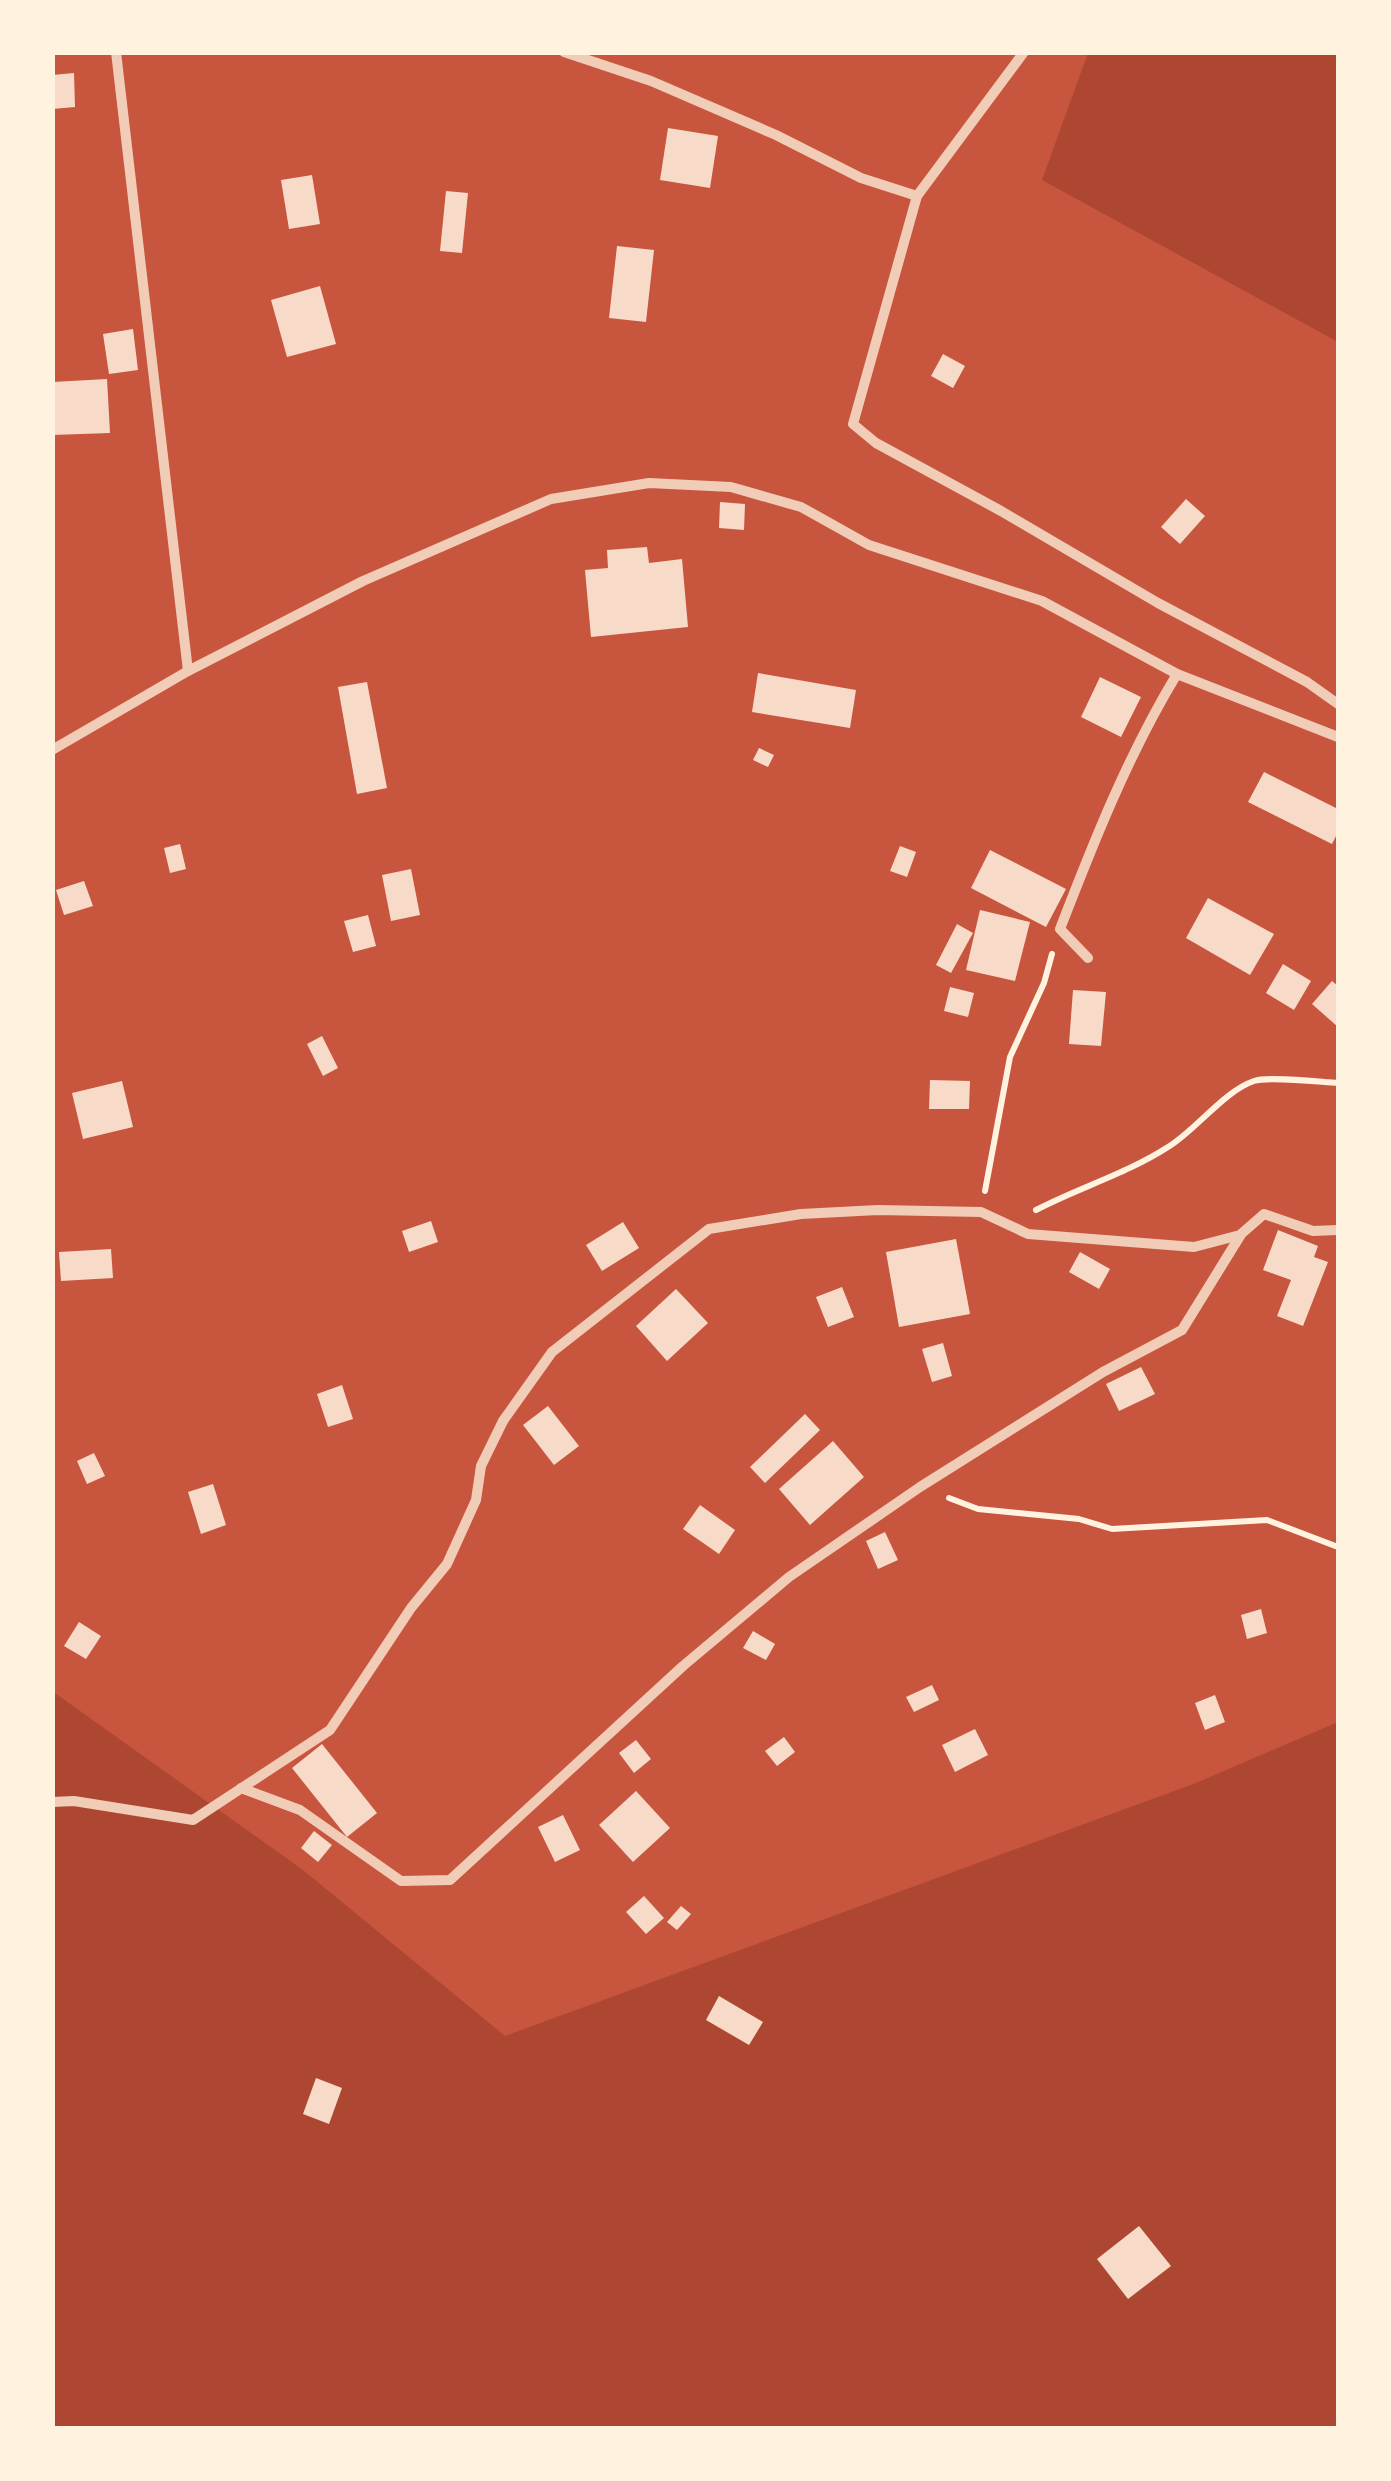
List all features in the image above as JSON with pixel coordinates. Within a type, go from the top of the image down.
[{"type":"street","points":[[116,52],[188,671]]},
{"type":"street","points":[[564,52],[651,81],[776,134],[861,178],[917,196]]},
{"type":"street","points":[[1024,52],[917,196],[853,424],[876,443],[1158,603],[1307,682],[1338,704]]},
{"type":"street","points":[[52,750],[188,671],[363,581],[551,500],[649,483],[731,487],[801,507],[869,544],[1042,601],[1177,674],[1338,737]]},
{"type":"street","points":[[1088,958],[1060,929],[1099,827],[1140,737],[1177,674]]},
{"type":"street","points":[[52,1802],[193,1820],[330,1730],[411,1608],[447,1564],[476,1500],[481,1466],[503,1421],[552,1352],[709,1229],[801,1214],[878,1210],[981,1212],[1028,1234],[1136,1245],[1194,1247],[1240,1235]]},
{"type":"street","points":[[241,1788],[300,1810],[401,1881],[450,1880],[684,1666],[789,1577],[920,1487],[1102,1372],[1182,1330],[1240,1235],[1264,1214],[1313,1232],[1338,1230]]},
{"type":"path","points":[[981,1212],[1010,1057],[1044,983],[1060,929]]},
{"type":"path","points":[[1008,1224],[1072,1191],[1128,1171],[1173,1144],[1210,1111],[1254,1081],[1338,1082]]},
{"type":"path","points":[[920,1487],[978,1509],[1079,1519],[1112,1529],[1266,1520],[1338,1547]]},
{"type":"shaded area","points":[[1088,53],[1338,53],[1338,342],[1042,180]]},
{"type":"shaded area","points":[[52,1691],[303,1870],[505,2036],[1196,1783],[1338,1722],[1338,2428],[53,2428]]},
{"type":"building","points":[[74,73],[75,107],[52,109],[52,75]]},
{"type":"building","points":[[668,128],[718,136],[710,188],[660,180]]},
{"type":"building","points":[[312,175],[320,224],[289,229],[281,180]]},
{"type":"building","points":[[446,191],[468,193],[462,253],[440,251]]},
{"type":"building","points":[[617,246],[654,250],[646,322],[609,318]]},
{"type":"building","points":[[320,286],[336,344],[287,357],[271,300]]},
{"type":"building","points":[[133,329],[138,370],[109,374],[103,334]]},
{"type":"building","points":[[943,354],[965,366],[953,388],[931,376]]},
{"type":"building","points":[[107,379],[110,433],[52,435],[52,382]]},
{"type":"building","points":[[1186,499],[1205,516],[1180,544],[1161,527]]},
{"type":"building","points":[[720,502],[745,504],[744,530],[719,528]]},
{"type":"building","points":[[647,547],[649,563],[682,559],[688,627],[591,637],[585,570],[608,568],[607,550]]},
{"type":"building","points":[[758,673],[856,690],[850,728],[752,712]]},
{"type":"building","points":[[1100,677],[1141,697],[1121,737],[1081,717]]},
{"type":"building","points":[[367,682],[387,788],[357,794],[338,687]]},
{"type":"building","points":[[759,748],[774,755],[768,767],[753,760]]},
{"type":"building","points":[[1264,772],[1338,809],[1338,832],[1332,844],[1248,802]]},
{"type":"building","points":[[180,844],[186,869],[170,873],[164,848]]},
{"type":"building","points":[[900,846],[916,852],[907,877],[890,871]]},
{"type":"building","points":[[990,850],[1066,889],[1046,927],[971,888]]},
{"type":"building","points":[[411,869],[420,915],[391,921],[382,875]]},
{"type":"building","points":[[84,881],[93,906],[64,915],[56,890]]},
{"type":"building","points":[[1208,898],[1274,934],[1250,975],[1186,938]]},
{"type":"building","points":[[980,910],[1030,922],[1015,981],[966,970]]},
{"type":"building","points":[[368,915],[376,946],[353,952],[344,921]]},
{"type":"building","points":[[957,924],[973,933],[951,973],[936,965]]},
{"type":"building","points":[[1283,964],[1311,981],[1294,1010],[1266,993]]},
{"type":"building","points":[[1332,981],[1338,986],[1338,1027],[1312,1004]]},
{"type":"building","points":[[950,987],[974,993],[968,1017],[944,1011]]},
{"type":"building","points":[[1073,990],[1106,992],[1101,1046],[1069,1044]]},
{"type":"building","points":[[322,1036],[338,1068],[323,1076],[307,1044]]},
{"type":"building","points":[[930,1080],[970,1081],[969,1109],[929,1109]]},
{"type":"building","points":[[122,1081],[133,1127],[83,1139],[72,1093]]},
{"type":"building","points":[[431,1221],[438,1242],[409,1252],[402,1231]]},
{"type":"building","points":[[623,1222],[639,1248],[602,1271],[586,1245]]},
{"type":"building","points":[[1278,1230],[1318,1246],[1314,1257],[1328,1262],[1303,1326],[1277,1316],[1291,1280],[1263,1270]]},
{"type":"building","points":[[956,1239],[970,1314],[899,1327],[886,1252]]},
{"type":"building","points":[[111,1249],[113,1278],[61,1281],[59,1252]]},
{"type":"building","points":[[1080,1252],[1110,1269],[1099,1289],[1069,1272]]},
{"type":"building","points":[[842,1287],[854,1317],[828,1327],[816,1297]]},
{"type":"building","points":[[676,1289],[708,1323],[667,1361],[636,1326]]},
{"type":"building","points":[[943,1343],[952,1376],[932,1382],[922,1349]]},
{"type":"building","points":[[1141,1367],[1155,1394],[1119,1411],[1106,1384]]},
{"type":"building","points":[[342,1385],[353,1419],[328,1427],[317,1394]]},
{"type":"building","points":[[548,1406],[579,1446],[554,1465],[523,1425]]},
{"type":"building","points":[[805,1414],[820,1430],[765,1483],[750,1467]]},
{"type":"building","points":[[833,1441],[864,1477],[810,1525],[779,1489]]},
{"type":"building","points":[[94,1453],[105,1476],[87,1484],[77,1461]]},
{"type":"building","points":[[213,1484],[226,1525],[201,1534],[188,1492]]},
{"type":"building","points":[[700,1505],[735,1530],[719,1554],[683,1529]]},
{"type":"building","points":[[885,1532],[898,1560],[878,1569],[866,1541]]},
{"type":"building","points":[[1261,1609],[1267,1633],[1247,1639],[1241,1615]]},
{"type":"building","points":[[79,1622],[101,1636],[86,1659],[64,1646]]},
{"type":"building","points":[[753,1631],[775,1644],[766,1660],[743,1648]]},
{"type":"building","points":[[932,1685],[939,1700],[914,1712],[906,1697]]},
{"type":"building","points":[[1215,1695],[1225,1722],[1205,1730],[1195,1703]]},
{"type":"building","points":[[975,1729],[988,1755],[955,1772],[942,1745]]},
{"type":"building","points":[[784,1737],[795,1752],[777,1766],[765,1751]]},
{"type":"building","points":[[636,1740],[651,1759],[634,1773],[619,1753]]},
{"type":"building","points":[[322,1744],[377,1813],[347,1837],[292,1768]]},
{"type":"building","points":[[636,1791],[670,1828],[633,1862],[599,1825]]},
{"type":"building","points":[[563,1815],[580,1850],[555,1862],[538,1827]]},
{"type":"building","points":[[314,1831],[332,1845],[318,1862],[301,1848]]},
{"type":"building","points":[[644,1896],[664,1918],[646,1934],[626,1912]]},
{"type":"building","points":[[681,1906],[691,1914],[677,1930],[667,1922]]},
{"type":"building","points":[[719,1996],[763,2022],[749,2045],[706,2020]]},
{"type":"building","points":[[316,2078],[342,2088],[329,2124],[303,2114]]},
{"type":"building","points":[[1139,2226],[1171,2266],[1128,2299],[1097,2259]]}]
